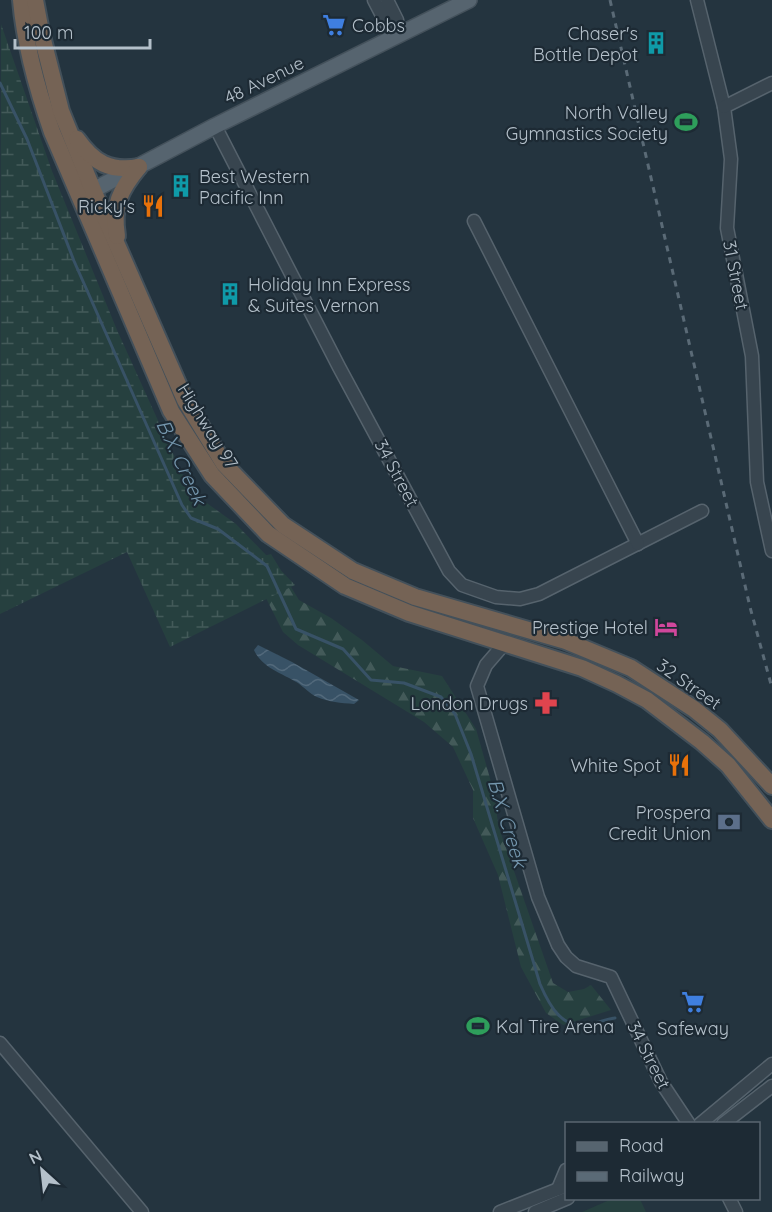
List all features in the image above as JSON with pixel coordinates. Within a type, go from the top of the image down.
[{"type":"highway","name":"Highway 97","points":[[21,0],[37,89],[52,132],[119,251],[191,409],[224,464],[283,525],[353,571],[405,593],[566,641]]},
{"type":"highway","name":"Highway 97","points":[[35,0],[40,32],[52,79],[86,194],[171,411],[212,475],[268,534],[345,586],[409,612],[582,668],[617,684]]},
{"type":"highway","points":[[66,122],[79,142],[98,161],[110,167],[126,169],[140,167]]},
{"type":"highway","points":[[119,251],[116,204],[127,182],[140,167]]},
{"type":"highway","name":"32 Street","points":[[566,641],[631,668],[662,686],[694,709],[742,752],[772,786]]},
{"type":"highway","name":"32 Street","points":[[617,684],[647,700],[728,765],[772,820]]},
{"type":"main road","name":"48 Avenue","points":[[86,194],[215,126],[469,0]]},
{"type":"street","points":[[374,0],[387,25],[399,35]]},
{"type":"street","points":[[387,0],[397,20],[399,35]]},
{"type":"street","name":"31 Street","points":[[697,0],[724,107],[731,159],[727,228],[752,356],[757,482],[772,551]]},
{"type":"street","points":[[724,107],[772,83]]},
{"type":"street","name":"34 Street","points":[[215,126],[339,367],[449,571],[462,585],[496,597],[520,599],[539,594],[702,511]]},
{"type":"street","points":[[474,221],[638,544]]},
{"type":"street","name":"34 Street","points":[[505,643],[486,665],[477,686],[537,897],[558,945],[566,957],[576,966],[610,977],[661,1082],[688,1122]]},
{"type":"street","points":[[728,765],[742,752]]},
{"type":"street","points":[[0,1043],[142,1212]]},
{"type":"street","points":[[702,1122],[772,1064]]},
{"type":"street","points":[[726,1122],[772,1086]]},
{"type":"street","points":[[500,1212],[562,1187]]},
{"type":"street","points":[[535,1212],[565,1199]]},
{"type":"green space","points":[[1,24],[52,171],[117,330],[190,491],[236,524],[295,585],[170,647],[127,552],[0,614]]},
{"type":"green space","points":[[271,554],[299,600],[331,618],[393,666],[442,676],[476,729],[495,796],[498,825],[553,983],[568,992],[591,985],[611,1010],[563,1025],[546,1013],[521,967],[498,875],[473,818],[473,790],[453,747],[424,722],[298,645],[283,632],[247,560]]},
{"type":"green space","points":[[609,1200],[640,1200],[646,1212],[582,1212]]},
{"type":"water","points":[[258,645],[359,700],[354,704],[314,696],[298,683],[273,670],[262,661],[254,650]]},
{"type":"waterway","name":"B.X. Creek","points":[[0,83],[27,139],[74,261],[182,505],[191,518],[218,529],[267,566],[296,629],[343,649],[371,680],[404,683],[441,697],[455,714],[471,754],[540,984],[548,1000],[558,1015],[572,1024],[591,1024],[615,1018]]},
{"type":"railway","points":[[610,0],[750,607],[772,688]]},
{"type":"place","name":"Cobbs","points":[[334,25]]},
{"type":"place","name":"Chaser's Bottle Depot","points":[[656,43]]},
{"type":"place","name":"North Valley Gymnastics Society","points":[[686,122]]},
{"type":"place","name":"Best Western Pacific Inn","points":[[181,186]]},
{"type":"place","name":"Ricky's","points":[[153,206]]},
{"type":"place","name":"Holiday Inn Express & Suites Vernon","points":[[230,294]]},
{"type":"place","name":"Prestige Hotel","points":[[666,627]]},
{"type":"place","name":"London Drugs","points":[[546,703]]},
{"type":"place","name":"White Spot","points":[[679,765]]},
{"type":"place","name":"Prospera Credit Union","points":[[729,822]]},
{"type":"place","name":"Safeway","points":[[693,1002]]},
{"type":"place","name":"Kal Tire Arena","points":[[478,1026]]}]
